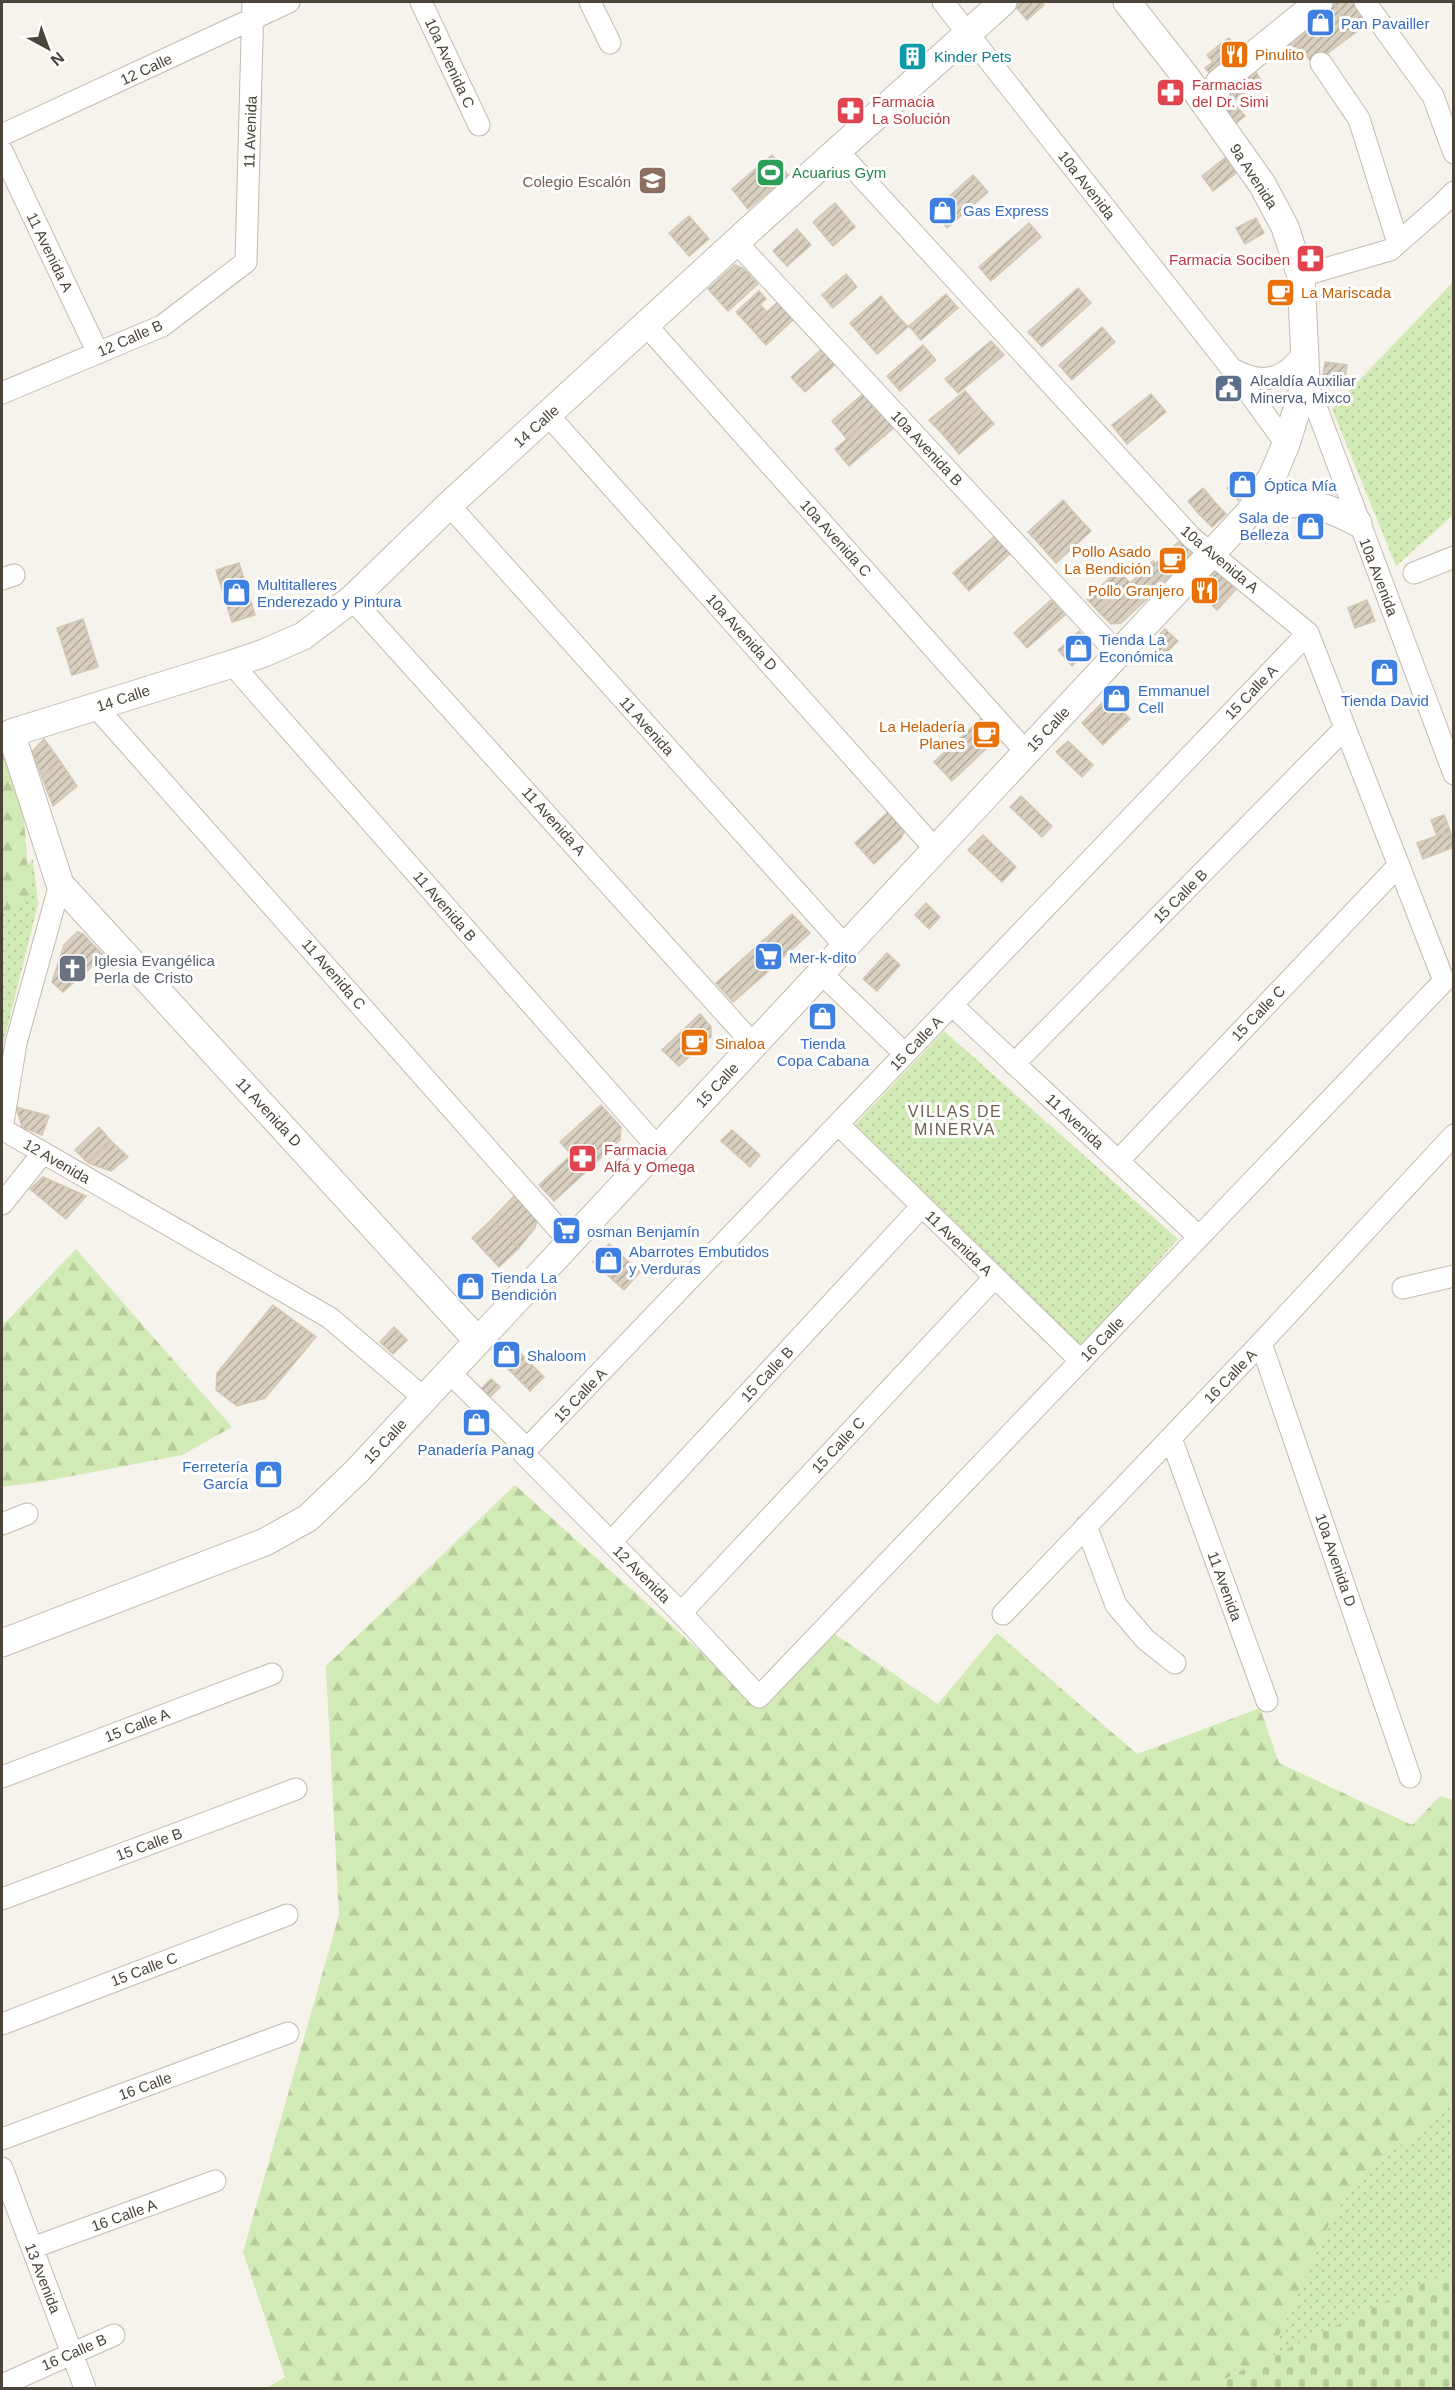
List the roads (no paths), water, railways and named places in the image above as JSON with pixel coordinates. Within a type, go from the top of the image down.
[{"type":"street","name":"12 Calle","points":[[2,135],[253,10],[289,2]]},
{"type":"street","name":"10a Avenida C","points":[[422,2],[479,125]]},
{"type":"street","points":[[590,2],[610,43]]},
{"type":"street","name":"10a Avenida","points":[[943,2],[1232,369],[1286,444]]},
{"type":"street","name":"14 Calle","points":[[6,735],[232,664],[303,636],[352,598],[448,506],[646,324],[1003,2]]},
{"type":"street","name":"9a Avenida","points":[[1126,2],[1212,113],[1262,184],[1285,227],[1301,276],[1306,380]]},
{"type":"street","points":[[1212,113],[1212,103],[1219,83],[1319,2]]},
{"type":"street","points":[[1365,2],[1433,96],[1454,153]]},
{"type":"street","name":"11 Avenida","points":[[246,262],[253,10]]},
{"type":"street","points":[[1321,63],[1359,119],[1398,243]]},
{"type":"street","points":[[1186,77],[1200,83],[1219,83]]},
{"type":"street","name":"10a Avenida A","points":[[837,150],[1184,529],[1308,633],[1444,981]]},
{"type":"street","name":"11 Avenida A","points":[[2,151],[98,352]]},
{"type":"street","points":[[1301,276],[1390,250],[1454,192]]},
{"type":"street","name":"10a Avenida B","points":[[736,242],[1118,654]]},
{"type":"street","name":"12 Calle B","points":[[2,393],[162,326],[246,262]]},
{"type":"street","name":"10a Avenida C","points":[[646,324],[1026,752]]},
{"type":"street","points":[[1232,369],[1247,377],[1264,379],[1281,375],[1295,365],[1305,351]]},
{"type":"street","name":"10a Avenida","points":[[1306,380],[1454,774]]},
{"type":"street","name":"15 Calle","points":[[2,1643],[265,1542],[308,1518],[357,1471],[1249,513],[1273,475],[1286,444],[1306,380]]},
{"type":"street","name":"10a Avenida D","points":[[548,415],[936,850]]},
{"type":"street","points":[[1249,513],[1277,504],[1305,503],[1333,509],[1358,523]]},
{"type":"street","name":"11 Avenida","points":[[448,506],[846,946]]},
{"type":"street","points":[[1414,573],[1454,557]]},
{"type":"street","name":"11 Avenida A","points":[[352,598],[754,1045]]},
{"type":"street","name":"15 Calle A","points":[[525,1451],[1308,633]]},
{"type":"street","name":"11 Avenida B","points":[[232,664],[658,1148]]},
{"type":"street","name":"11 Avenida C","points":[[96,707],[570,1242]]},
{"type":"street","name":"15 Calle B","points":[[1014,1064],[1345,728]]},
{"type":"street","points":[[6,735],[60,884]]},
{"type":"street","name":"15 Calle C","points":[[1118,1161],[1399,866]]},
{"type":"street","name":"12 Avenida","points":[[60,884],[16,1043],[2,1129],[330,1318],[424,1398]]},
{"type":"street","name":"11 Avenida D","points":[[60,884],[478,1341]]},
{"type":"street","points":[[821,973],[905,1054]]},
{"type":"street","name":"16 Calle","points":[[759,1696],[1444,981]]},
{"type":"street","name":"11 Avenida","points":[[952,1005],[1199,1237]]},
{"type":"street","name":"11 Avenida A","points":[[838,1124],[1081,1361]]},
{"type":"street","name":"16 Calle A","points":[[1003,1614],[1454,1136]]},
{"type":"street","points":[[2,1204],[43,1153]]},
{"type":"street","name":"15 Calle B","points":[[611,1542],[922,1206]]},
{"type":"street","points":[[1402,1288],[1454,1276]]},
{"type":"street","name":"15 Calle C","points":[[681,1613],[995,1277]]},
{"type":"street","name":"10a Avenida D","points":[[1261,1343],[1410,1777]]},
{"type":"street","name":"12 Avenida","points":[[449,1372],[759,1696]]},
{"type":"street","name":"11 Avenida","points":[[1171,1437],[1267,1701]]},
{"type":"street","points":[[2,1524],[27,1514]]},
{"type":"street","points":[[1086,1526],[1116,1605],[1145,1639],[1175,1663]]},
{"type":"street","name":"15 Calle A","points":[[2,1777],[272,1674]]},
{"type":"street","name":"15 Calle B","points":[[2,1899],[296,1789]]},
{"type":"street","name":"15 Calle C","points":[[2,2024],[287,1915]]},
{"type":"street","name":"16 Calle","points":[[2,2139],[288,2033]]},
{"type":"street","name":"13 Avenida","points":[[2,2168],[85,2388]]},
{"type":"street","name":"16 Calle A","points":[[32,2248],[215,2181]]},
{"type":"street","name":"16 Calle B","points":[[2,2385],[114,2335]]},
{"type":"place","name":"Pan Pavailler","points":[[1320,23]]},
{"type":"place","name":"Pinulito","points":[[1234,54]]},
{"type":"place","name":"Kinder Pets","points":[[913,56]]},
{"type":"place","name":"Farmacias del Dr. Simi","points":[[1171,93]]},
{"type":"place","name":"Farmacia La Solución","points":[[851,110]]},
{"type":"place","name":"Acuarius Gym","points":[[771,172]]},
{"type":"place","name":"Colegio Escalón","points":[[652,181]]},
{"type":"place","name":"Gas Express","points":[[942,210]]},
{"type":"place","name":"Farmacia Sociben","points":[[1311,259]]},
{"type":"place","name":"La Mariscada","points":[[1280,292]]},
{"type":"place","name":"Alcaldía Auxiliar Minerva, Mixco","points":[[1229,389]]},
{"type":"place","name":"Óptica Mía","points":[[1243,485]]},
{"type":"place","name":"Sala de Belleza","points":[[1310,526]]},
{"type":"place","name":"Pollo Asado La Bendición","points":[[1172,560]]},
{"type":"place","name":"Pollo Granjero","points":[[1205,590]]},
{"type":"place","name":"Multitalleres Enderezado y Pintura","points":[[236,593]]},
{"type":"place","name":"Tienda La Económica","points":[[1078,648]]},
{"type":"place","name":"Tienda David","points":[[1385,673]]},
{"type":"place","name":"Emmanuel Cell","points":[[1117,699]]},
{"type":"place","name":"La Heladería Planes","points":[[986,735]]},
{"type":"place","name":"Mer-k-dito","points":[[768,957]]},
{"type":"place","name":"Iglesia Evangélica Perla de Cristo","points":[[73,969]]},
{"type":"place","name":"Tienda Copa Cabana","points":[[823,1016]]},
{"type":"place","name":"Sinaloa","points":[[694,1043]]},
{"type":"place","name":"Farmacia Alfa y Omega","points":[[583,1158]]},
{"type":"place","name":"osman Benjamín","points":[[566,1231]]},
{"type":"place","name":"Abarrotes Embutidos y Verduras","points":[[608,1260]]},
{"type":"place","name":"Tienda La Bendición","points":[[470,1286]]},
{"type":"place","name":"Shaloom","points":[[506,1355]]},
{"type":"place","name":"Panadería Panag","points":[[476,1422]]},
{"type":"place","name":"Ferretería García","points":[[269,1475]]},
{"type":"district","name":"VILLAS DE MINERVA","points":[[955,1120]]}]
